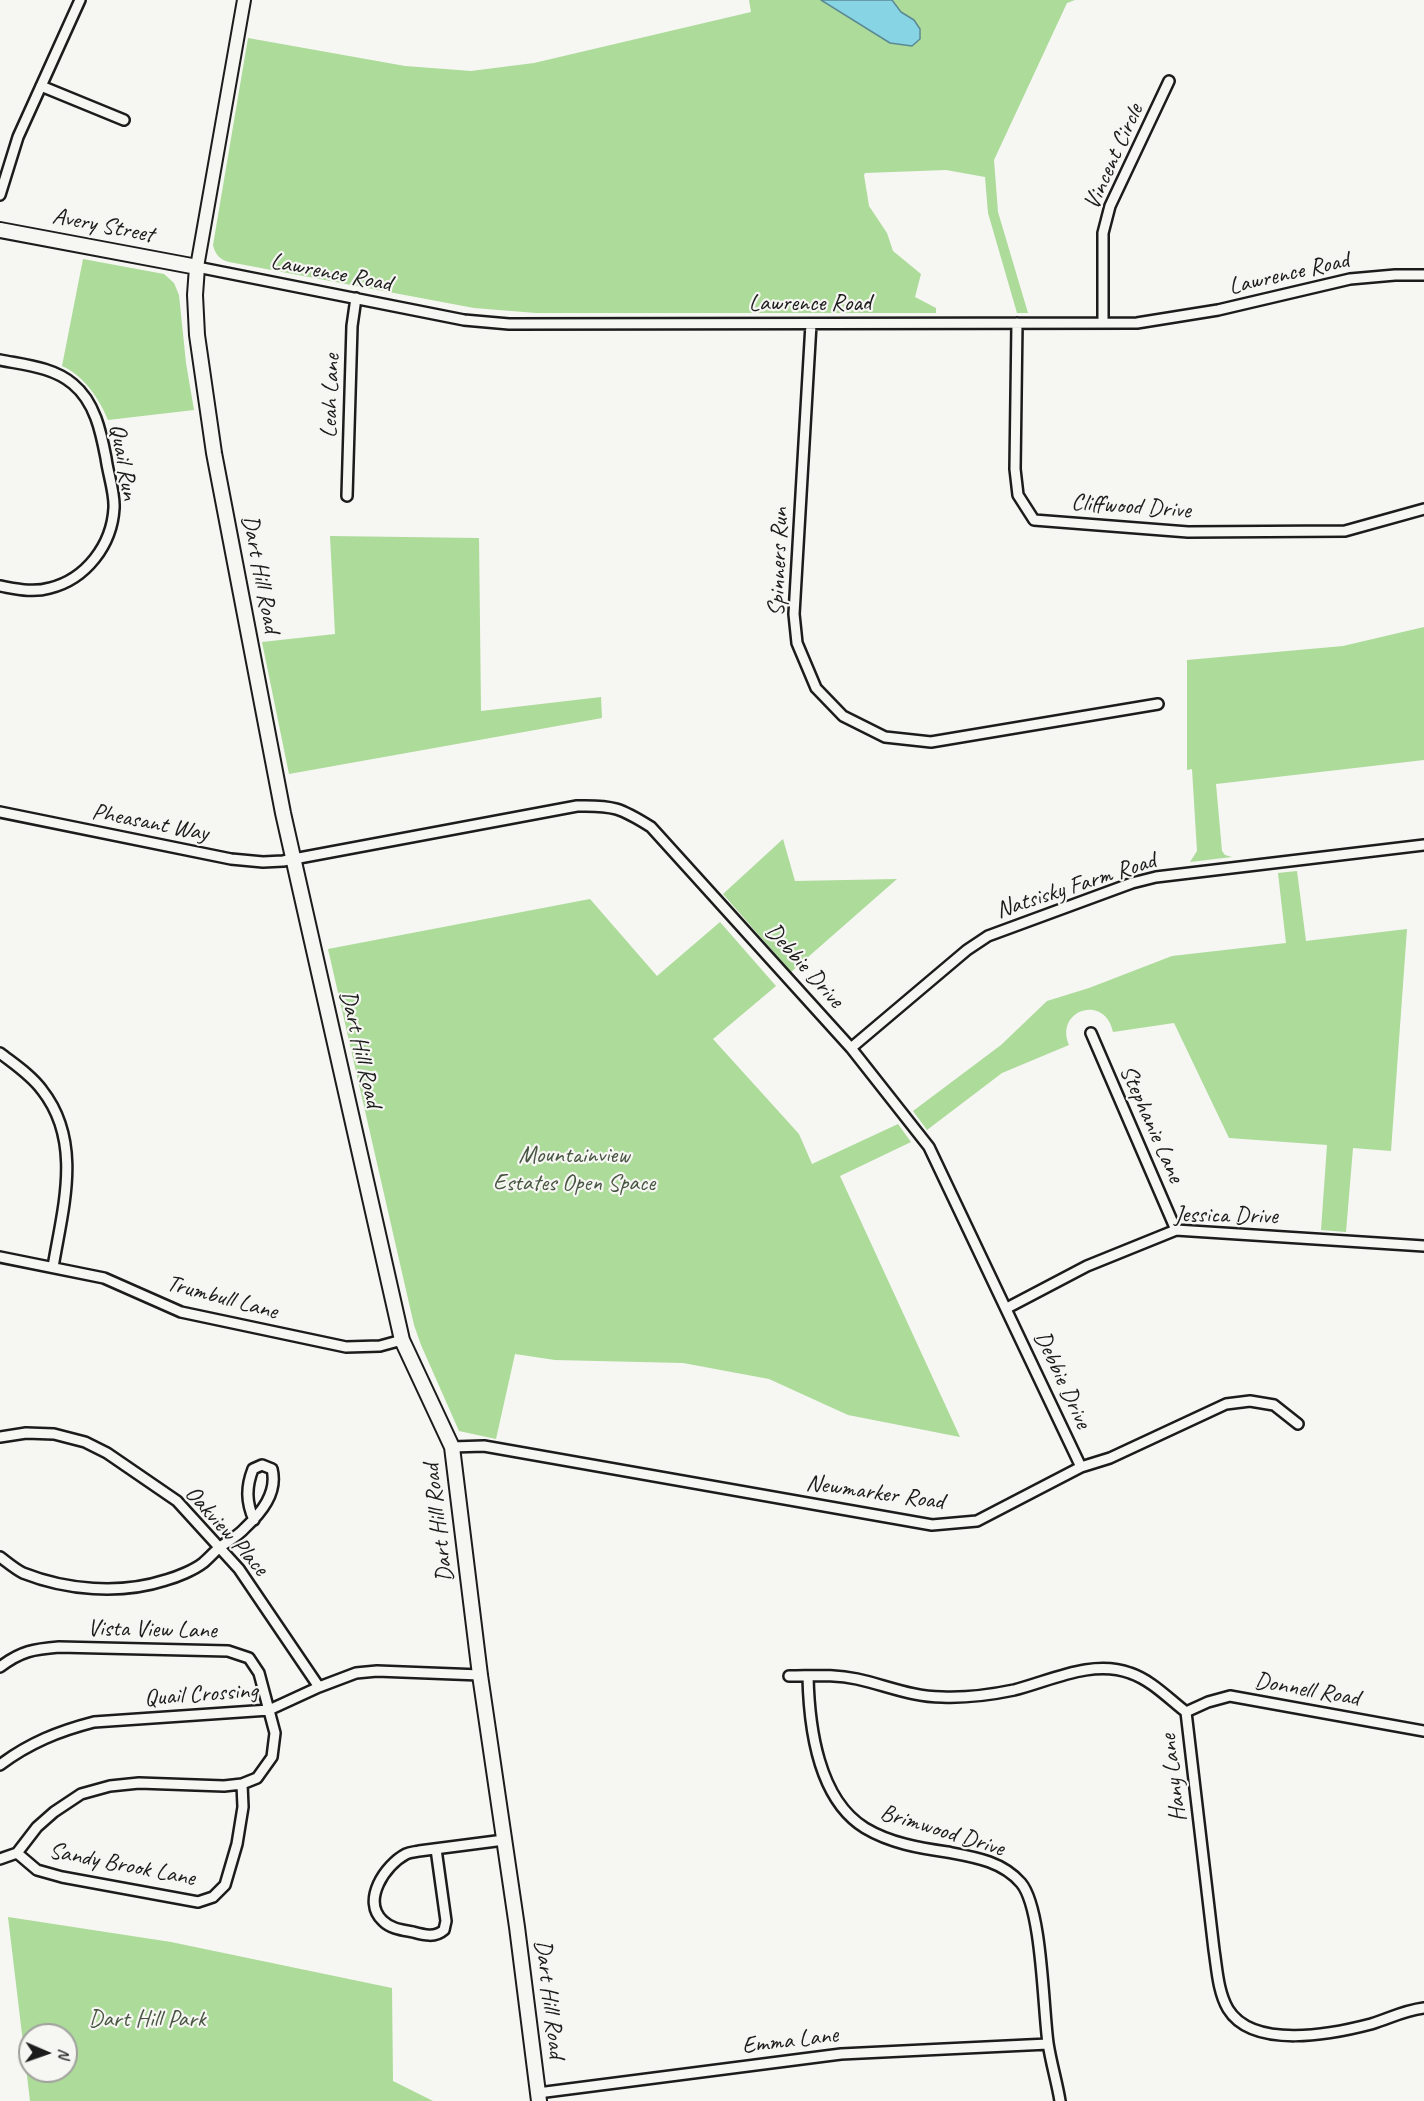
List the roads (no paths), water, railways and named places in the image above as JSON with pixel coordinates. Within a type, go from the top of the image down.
[{"type":"main road","name":"Avery Street","points":[[0,230],[197,267]]},
{"type":"main road","name":"Dart Hill Road","points":[[197,267],[195,295],[197,335],[214,453],[293,857],[402,1340],[452,1447],[480,1675],[539,2097]]},
{"type":"street","points":[[0,195],[18,137],[80,0]]},
{"type":"street","name":"Dart Hill Road","points":[[197,267],[244,0]]},
{"type":"street","name":"Vincent Circle","points":[[1104,322],[1103,233],[1105,224],[1110,206],[1169,81]]},
{"type":"street","points":[[40,86],[124,120]]},
{"type":"street","name":"Lawrence Road","points":[[197,267],[464,320],[509,324],[1137,323],[1190,315],[1350,279],[1424,275]]},
{"type":"street","name":"Leah Lane","points":[[347,495],[352,326],[356,298]]},
{"type":"street","name":"Cliffwood Drive","points":[[1017,323],[1015,469],[1018,495],[1034,520],[1188,532],[1345,531],[1424,509]]},
{"type":"street","name":"Spinners Run","points":[[811,324],[794,614],[797,643],[816,688],[843,716],[885,737],[931,742],[1158,704]]},
{"type":"street","name":"Quail Run","points":[[0,360],[48,370],[74,384],[93,409],[102,437],[114,506],[109,536],[94,560],[73,580],[49,589],[25,591],[0,586]]},
{"type":"street","name":"Debbie Drive","points":[[293,857],[577,807],[601,805],[626,811],[651,827],[851,1048],[929,1147],[1082,1467]]},
{"type":"street","name":"Pheasant Way","points":[[0,812],[231,859],[262,862],[283,861],[293,857]]},
{"type":"street","name":"Natsisky Farm Road","points":[[851,1048],[967,950],[988,936],[1132,884],[1174,874],[1424,845]]},
{"type":"street","name":"Stephanie Lane","points":[[1091,1033],[1176,1230]]},
{"type":"street","points":[[0,1053],[41,1088],[62,1125],[68,1175],[53,1267]]},
{"type":"street","name":"Jessica Drive","points":[[1007,1308],[1087,1266],[1176,1230],[1424,1246]]},
{"type":"street","name":"Trumbull Lane","points":[[0,1257],[104,1278],[181,1312],[215,1320],[346,1347],[380,1346],[402,1340]]},
{"type":"street","name":"Newmarker Road","points":[[452,1447],[484,1446],[932,1526],[977,1521],[1082,1467],[1110,1458],[1226,1404],[1250,1401],[1274,1405],[1298,1424]]},
{"type":"street","name":"Oakview Place","points":[[0,1437],[26,1433],[54,1434],[85,1442],[100,1449],[177,1501],[239,1569],[319,1687]]},
{"type":"street","points":[[0,1557],[21,1572],[54,1582],[90,1588],[120,1589],[166,1580],[201,1564],[240,1533],[254,1520],[261,1513],[271,1494],[274,1479],[272,1469],[262,1465],[253,1469],[247,1483],[248,1506],[254,1520]]},
{"type":"street","name":"Vista View Lane","points":[[0,1667],[34,1649],[59,1647],[228,1651],[249,1658],[259,1673],[269,1710]]},
{"type":"street","name":"Hany Lane","points":[[789,1676],[831,1674],[859,1679],[911,1694],[971,1697],[1013,1690],[1091,1669],[1129,1672],[1150,1684],[1186,1712],[1214,1950],[1220,1988],[1228,2010],[1243,2025],[1262,2032],[1281,2035],[1325,2033],[1350,2029],[1374,2023],[1405,2010],[1424,2008]]},
{"type":"street","name":"Quail Crossing","points":[[0,1765],[40,1739],[94,1722],[269,1710],[356,1673],[377,1671],[480,1675]]},
{"type":"street","name":"Brimwood Drive","points":[[808,1676],[808,1695],[819,1761],[828,1785],[845,1811],[864,1828],[888,1839],[912,1847],[983,1859],[1004,1867],[1022,1883],[1029,1897],[1036,1926],[1048,2044],[1060,2101]]},
{"type":"street","name":"Donnell Road","points":[[1186,1712],[1208,1702],[1230,1696],[1424,1731]]},
{"type":"street","points":[[0,1859],[17,1852],[37,1827],[54,1812],[81,1794],[110,1786],[139,1783],[224,1786],[242,1784],[257,1778],[272,1757],[275,1733],[269,1710]]},
{"type":"street","name":"Sandy Brook Lane","points":[[17,1852],[37,1870],[62,1877],[198,1902],[213,1897],[225,1885],[237,1844],[242,1816],[242,1784]]},
{"type":"street","points":[[436,1849],[446,1921],[444,1930],[439,1935],[425,1935],[393,1928],[386,1924],[378,1916],[374,1895],[382,1877],[406,1854],[436,1849],[504,1840]]},
{"type":"street","name":"Emma Lane","points":[[539,2097],[841,2054],[1048,2044]]},
{"type":"water","points":[[821,0],[892,0],[901,12],[914,20],[920,29],[920,39],[912,46],[890,43]]},
{"type":"park label","name":"Mountainview Estates Open Space","points":[[574,1170]]},
{"type":"park label","name":"Dart Hill Park","points":[[147,2020]]}]
